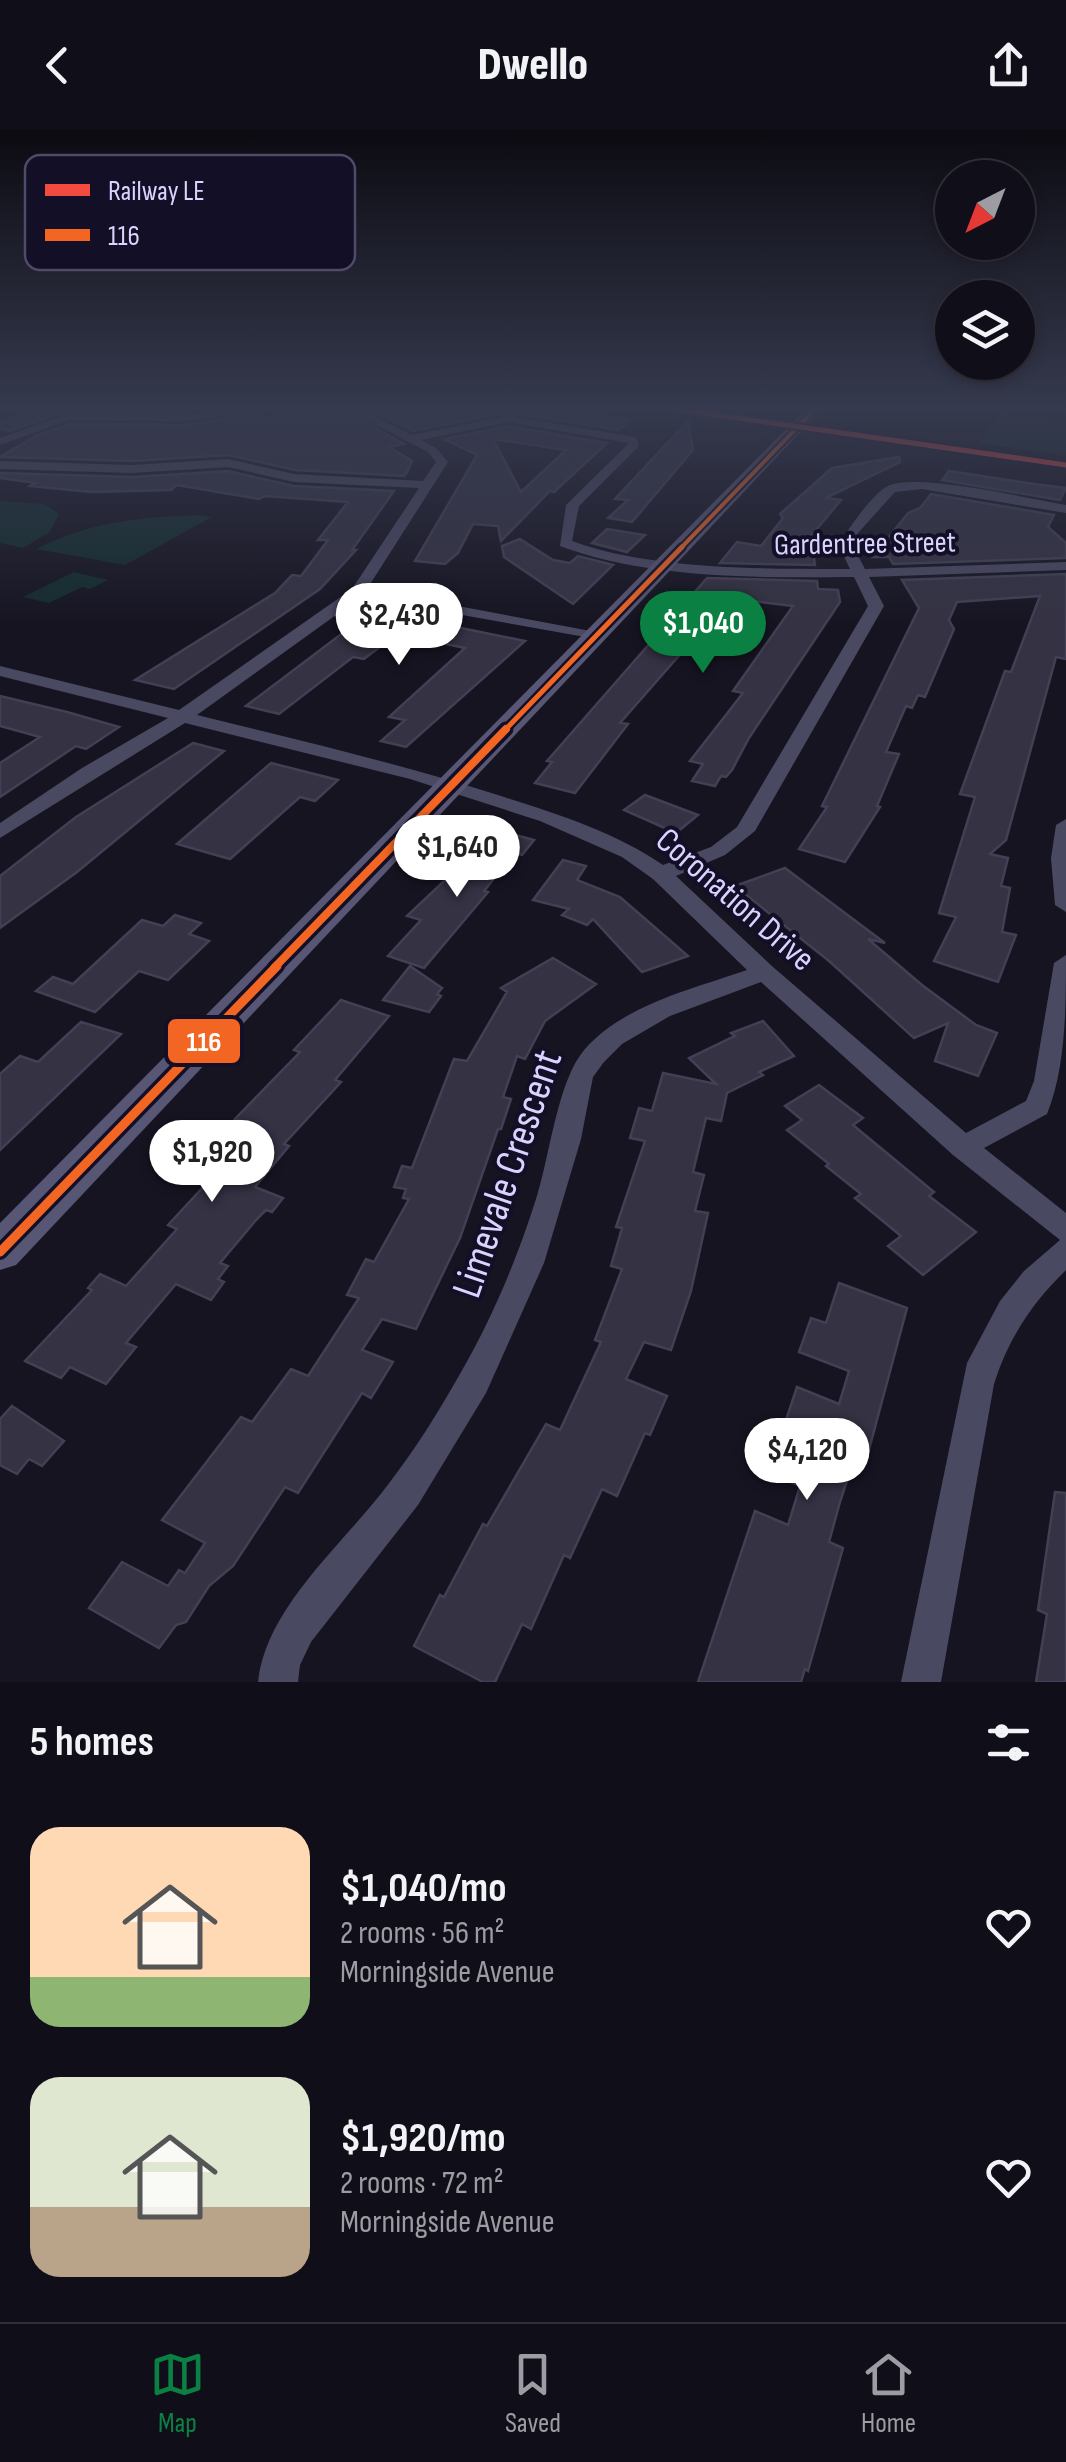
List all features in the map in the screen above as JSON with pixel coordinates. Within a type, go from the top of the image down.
[{"type":"main road","points":[[0,1252],[745,481]]},
{"type":"street","points":[[359,481],[426,485]]},
{"type":"street","points":[[0,832],[88,772],[141,745],[186,715],[358,592],[428,481]]},
{"type":"street","name":"Gardentree Street","points":[[598,481],[573,506],[565,543],[584,551],[666,564],[791,575],[1066,566]]},
{"type":"street","points":[[661,874],[718,851],[754,819],[872,616],[874,597],[846,546],[852,532],[897,486],[922,485],[1066,509]]},
{"type":"street","points":[[358,592],[596,637]]},
{"type":"street","name":"Coronation Drive","points":[[0,670],[453,787],[598,836],[661,874],[764,972],[1033,1207],[1066,1230]]},
{"type":"street","points":[[1066,825],[1062,858],[1066,905]]},
{"type":"street","points":[[963,1146],[1036,1107],[1047,1082],[1066,963]]},
{"type":"street","name":"Limevale Crescent","points":[[278,1682],[285,1646],[370,1540],[429,1454],[504,1327],[541,1225],[580,1076],[590,1057],[630,1026],[764,972]]},
{"type":"street","points":[[922,1682],[977,1384],[987,1351],[1015,1303],[1066,1251]]},
{"type":"green space","points":[[0,501],[44,504],[59,514],[50,532],[23,548],[0,543]]},
{"type":"green space","points":[[195,515],[212,517],[125,565],[36,549],[74,533],[113,523]]},
{"type":"green space","points":[[74,572],[108,580],[49,603],[23,597]]},
{"type":"building","points":[[25,481],[274,481],[394,491],[352,550],[356,550],[320,589],[174,689],[135,680],[275,593],[292,575],[301,576],[328,540],[318,540],[348,502],[265,496],[259,499],[177,485],[171,490],[91,492],[30,486],[36,483]]},
{"type":"building","points":[[462,481],[515,481],[521,492],[532,481],[565,481],[550,491],[501,541],[498,526],[473,524],[458,553],[445,564],[415,561]]},
{"type":"building","points":[[631,481],[666,481],[632,522],[608,518],[628,500],[615,499]]},
{"type":"building","points":[[817,481],[860,481],[826,498],[841,500],[811,536],[815,565],[720,563],[737,542],[761,546],[783,518],[780,514]]},
{"type":"building","points":[[950,481],[1021,481],[1066,488],[1060,500]]},
{"type":"building","points":[[931,494],[1054,515],[1048,527],[1066,543],[1066,558],[893,564],[889,557],[873,557],[908,513],[920,508]]},
{"type":"building","points":[[607,529],[645,535],[627,552],[592,543]]},
{"type":"building","points":[[520,539],[553,560],[570,563],[578,556],[613,565],[573,604],[504,557],[502,546]]},
{"type":"building","points":[[1066,574],[1066,659],[1056,657],[1006,840],[990,854],[1008,858],[1001,886],[1010,888],[1002,932],[1016,935],[998,982],[934,961],[956,917],[939,913],[975,797],[960,794],[1005,671],[1011,672],[1040,596],[957,602],[949,620],[954,629],[925,697],[918,695],[912,708],[906,706],[886,752],[899,754],[877,806],[880,807],[845,862],[799,849],[827,807],[822,806],[919,608],[902,580]]},
{"type":"building","points":[[707,578],[817,581],[818,589],[838,590],[840,602],[749,738],[732,770],[726,777],[721,776],[715,786],[692,781],[703,764],[690,761],[743,693],[733,691],[793,606],[735,599],[710,631],[697,643],[691,642],[620,723],[628,724],[575,793],[535,783],[552,762],[547,761]]},
{"type":"building","points":[[373,610],[525,641],[406,747],[381,741],[405,720],[389,717],[465,648],[397,634],[364,659],[353,657],[279,714],[246,706]]},
{"type":"building","points":[[0,696],[119,727],[86,749],[76,746],[0,797],[0,763],[40,737],[0,726]]},
{"type":"building","points":[[193,743],[224,751],[77,872],[0,928],[0,876],[76,817]]},
{"type":"building","points":[[271,763],[338,780],[315,801],[300,797],[230,859],[177,844]]},
{"type":"building","points":[[645,795],[698,815],[676,833],[624,810]]},
{"type":"building","points":[[489,828],[534,840],[522,855],[515,853],[484,891],[488,892],[424,968],[388,956],[421,920],[407,916],[445,880],[458,883],[489,846],[476,843]]},
{"type":"building","points":[[563,860],[586,866],[577,880],[620,897],[688,956],[642,972],[593,919],[587,925],[562,915],[569,909],[533,900]]},
{"type":"building","points":[[785,868],[885,943],[868,939],[922,985],[976,1025],[997,1033],[978,1076],[935,1061],[948,1023],[914,1038],[829,961],[735,886]]},
{"type":"building","points":[[175,915],[201,923],[189,934],[209,941],[168,980],[139,971],[95,1012],[36,991],[53,977],[73,984],[142,920],[163,926]]},
{"type":"building","points":[[553,958],[596,984],[545,1021],[525,1059],[517,1056],[503,1097],[511,1099],[501,1129],[460,1238],[416,1329],[382,1319],[362,1350],[393,1362],[371,1398],[362,1393],[298,1493],[285,1487],[233,1566],[209,1586],[186,1622],[176,1625],[159,1648],[89,1608],[122,1562],[168,1586],[179,1570],[185,1573],[205,1543],[162,1520],[241,1417],[252,1422],[291,1369],[308,1376],[359,1298],[347,1295],[366,1259],[374,1262],[409,1199],[403,1198],[406,1189],[394,1187],[402,1166],[412,1168],[454,1059],[467,1061],[507,992],[501,988]]},
{"type":"building","points":[[410,966],[442,988],[429,1012],[383,1000]]},
{"type":"building","points":[[341,1000],[389,1016],[335,1080],[341,1082],[284,1144],[289,1146],[255,1187],[283,1198],[272,1212],[266,1210],[256,1220],[220,1263],[228,1266],[218,1279],[224,1282],[211,1300],[176,1284],[126,1343],[136,1347],[106,1384],[70,1367],[61,1378],[25,1361],[92,1290],[88,1288],[100,1274],[126,1286],[177,1229],[168,1225],[231,1157],[215,1151],[241,1121],[235,1119],[300,1052],[294,1050]]},
{"type":"building","points":[[763,1021],[794,1056],[727,1093],[721,1121],[706,1118],[693,1172],[704,1175],[695,1211],[708,1213],[691,1291],[671,1350],[644,1342],[626,1379],[667,1396],[650,1435],[645,1433],[617,1496],[602,1489],[570,1558],[564,1555],[531,1629],[522,1624],[495,1682],[483,1682],[414,1646],[440,1595],[444,1597],[483,1524],[487,1526],[546,1424],[560,1430],[601,1342],[595,1340],[622,1269],[611,1266],[622,1228],[616,1227],[645,1141],[630,1138],[639,1108],[652,1111],[663,1073],[716,1084],[689,1058],[735,1036],[731,1033]]},
{"type":"building","points":[[81,1022],[121,1034],[0,1150],[0,1074],[20,1056],[38,1062]]},
{"type":"building","points":[[819,1085],[863,1118],[853,1125],[934,1192],[929,1196],[976,1232],[923,1275],[888,1246],[901,1236],[855,1198],[861,1194],[826,1166],[829,1164],[787,1130],[802,1120],[785,1106]]},
{"type":"building","points":[[839,1283],[907,1308],[867,1457],[856,1453],[829,1542],[843,1548],[808,1671],[805,1669],[801,1682],[698,1682],[755,1511],[788,1525],[800,1486],[786,1480],[802,1430],[785,1423],[797,1387],[839,1404],[849,1371],[799,1352],[811,1318],[826,1323]]},
{"type":"building","points":[[12,1406],[64,1441],[42,1466],[29,1459],[17,1474],[0,1465],[0,1419]]},
{"type":"building","points":[[1055,1492],[1066,1493],[1066,1682],[1036,1682],[1047,1614],[1038,1610]]},
{"type":"transit line","name":"116","points":[[0,1252],[745,481]]}]
